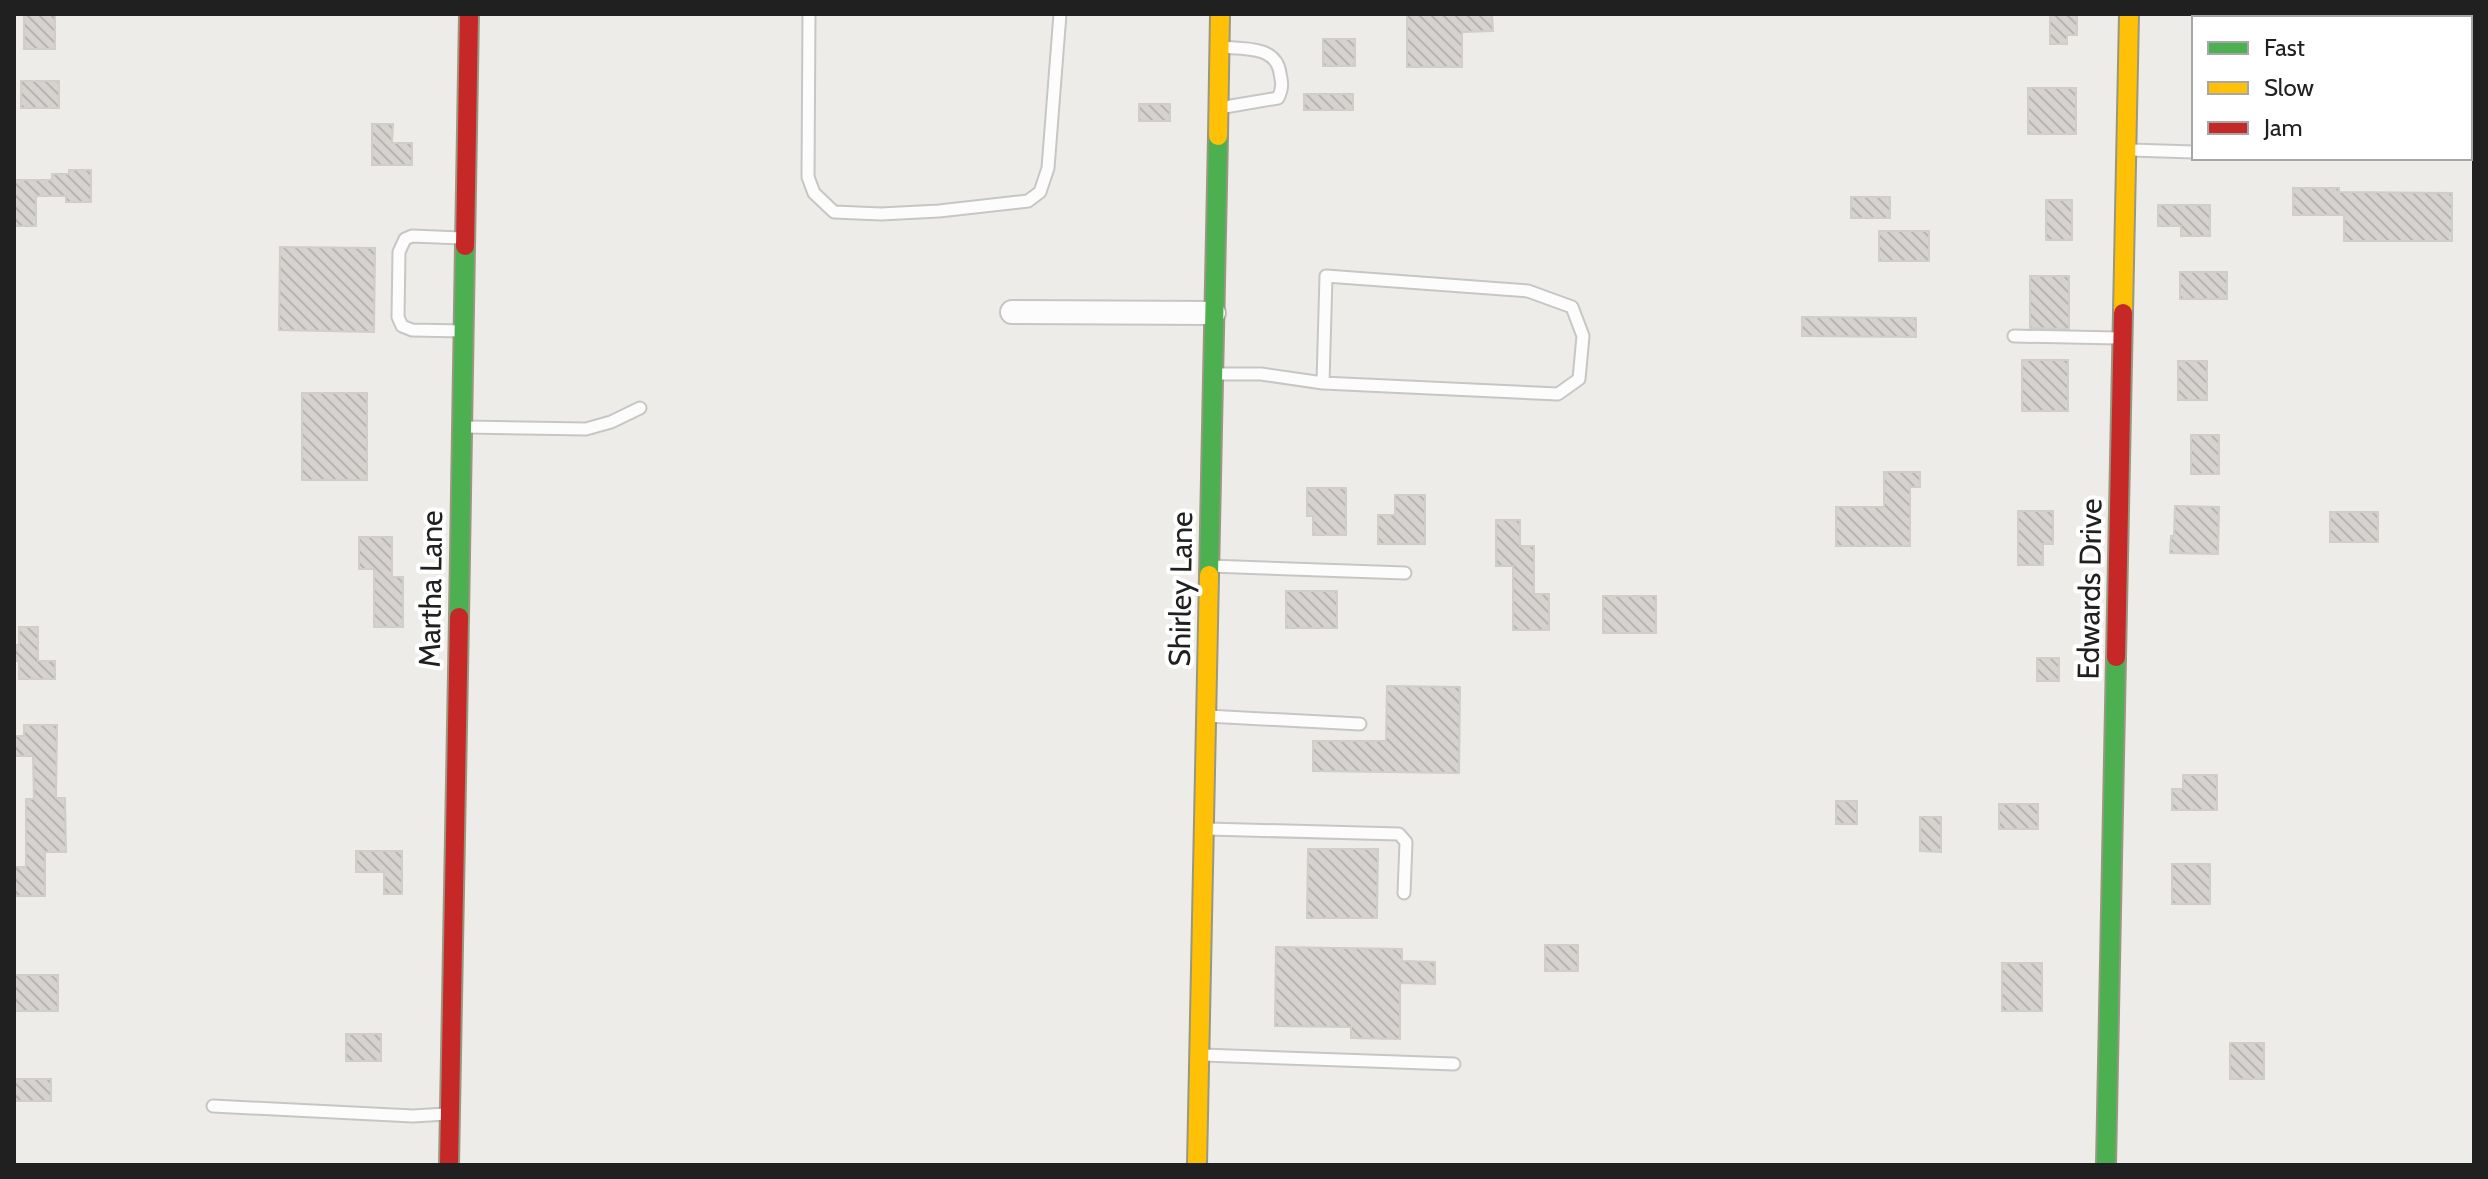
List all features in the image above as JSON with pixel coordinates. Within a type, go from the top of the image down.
[{"type":"street","name":"Martha Lane","points":[[449,1165],[469,14]]},
{"type":"street","name":"Shirley Lane","points":[[1197,1165],[1220,14]]},
{"type":"street","name":"Edwards Drive","points":[[2106,1165],[2129,14]]},
{"type":"street","points":[[1012,312],[1214,313]]},
{"type":"lane","points":[[809,14],[808,177],[814,193],[834,212],[881,214],[1028,201],[1040,192],[1048,168],[1060,14]]},
{"type":"lane","points":[[1218,108],[1265,102],[1278,98],[1283,88],[1279,64],[1271,55],[1254,49],[1219,47]]},
{"type":"lane","points":[[2126,150],[2192,152]]},
{"type":"lane","points":[[463,331],[412,330],[402,326],[398,317],[399,252],[405,239],[412,236],[465,238]]},
{"type":"lane","points":[[1213,374],[1261,374],[1323,383],[1558,394],[1579,379],[1583,336],[1572,307],[1528,291],[1326,276],[1323,383]]},
{"type":"lane","points":[[2014,336],[2123,338]]},
{"type":"lane","points":[[462,426],[586,429],[611,422],[640,408]]},
{"type":"lane","points":[[1209,566],[1405,573]]},
{"type":"lane","points":[[1206,716],[1360,724]]},
{"type":"lane","points":[[1204,829],[1399,834],[1406,842],[1404,893]]},
{"type":"lane","points":[[1199,1055],[1454,1064]]},
{"type":"lane","points":[[213,1106],[413,1116],[450,1114]]},
{"type":"building","points":[[24,14],[55,14],[55,49],[24,49]]},
{"type":"building","points":[[2050,14],[2077,14],[2077,35],[2067,35],[2067,44],[2050,44]]},
{"type":"building","points":[[1407,15],[1492,15],[1493,31],[1462,32],[1462,67],[1407,67]]},
{"type":"building","points":[[1323,39],[1355,39],[1355,66],[1323,66]]},
{"type":"building","points":[[21,81],[59,81],[59,108],[21,108]]},
{"type":"building","points":[[2028,88],[2076,88],[2076,134],[2028,134]]},
{"type":"building","points":[[1304,94],[1353,94],[1353,110],[1304,110]]},
{"type":"building","points":[[1139,104],[1170,104],[1170,121],[1139,121]]},
{"type":"building","points":[[372,124],[393,124],[392,143],[412,143],[412,165],[372,165]]},
{"type":"building","points":[[69,170],[91,170],[91,202],[66,202],[66,196],[36,196],[36,226],[14,226],[14,180],[52,180],[52,174],[69,174]]},
{"type":"building","points":[[2293,188],[2339,188],[2339,192],[2452,193],[2452,241],[2344,241],[2344,215],[2293,215]]},
{"type":"building","points":[[1851,197],[1890,197],[1890,218],[1851,218]]},
{"type":"building","points":[[2046,200],[2072,200],[2072,240],[2046,240]]},
{"type":"building","points":[[2158,205],[2210,205],[2210,236],[2181,236],[2181,226],[2158,226]]},
{"type":"building","points":[[1879,231],[1929,231],[1929,261],[1879,261]]},
{"type":"building","points":[[280,247],[375,248],[374,332],[279,330]]},
{"type":"building","points":[[2180,272],[2227,272],[2227,299],[2180,299]]},
{"type":"building","points":[[2030,276],[2069,276],[2069,329],[2030,328]]},
{"type":"building","points":[[1802,317],[1916,318],[1916,337],[1802,336]]},
{"type":"building","points":[[2022,360],[2068,360],[2068,411],[2022,411]]},
{"type":"building","points":[[2178,361],[2207,361],[2207,400],[2178,400]]},
{"type":"building","points":[[302,393],[367,393],[367,480],[302,480]]},
{"type":"building","points":[[2191,435],[2219,435],[2219,474],[2191,474]]},
{"type":"building","points":[[1884,472],[1920,472],[1920,487],[1910,487],[1910,546],[1836,546],[1836,507],[1884,507]]},
{"type":"building","points":[[1307,488],[1346,488],[1346,535],[1313,535],[1313,516],[1307,516]]},
{"type":"building","points":[[1395,495],[1425,495],[1425,544],[1378,544],[1378,515],[1395,515]]},
{"type":"building","points":[[2175,506],[2219,507],[2218,554],[2170,553]]},
{"type":"building","points":[[2018,511],[2053,511],[2053,544],[2043,544],[2043,565],[2018,565]]},
{"type":"building","points":[[2330,512],[2378,512],[2378,542],[2330,542]]},
{"type":"building","points":[[1496,520],[1520,520],[1520,546],[1534,546],[1534,594],[1549,594],[1549,630],[1513,630],[1513,566],[1496,566]]},
{"type":"building","points":[[359,537],[392,537],[392,577],[403,577],[403,627],[374,627],[374,569],[359,569]]},
{"type":"building","points":[[1286,591],[1337,591],[1337,628],[1286,628]]},
{"type":"building","points":[[1603,596],[1656,596],[1656,633],[1603,633]]},
{"type":"building","points":[[19,627],[38,627],[38,661],[55,661],[55,679],[19,679],[19,661],[14,661],[14,645],[19,645]]},
{"type":"building","points":[[2037,658],[2059,658],[2059,681],[2037,681]]},
{"type":"building","points":[[1387,686],[1460,687],[1459,773],[1313,771],[1313,741],[1386,741]]},
{"type":"building","points":[[24,725],[57,725],[56,798],[65,798],[66,852],[45,852],[45,896],[14,896],[14,867],[26,867],[26,799],[34,799],[33,756],[14,756],[14,736],[24,736]]},
{"type":"building","points":[[2183,775],[2217,775],[2217,810],[2172,810],[2172,789],[2183,789]]},
{"type":"building","points":[[1836,801],[1857,801],[1857,824],[1836,824]]},
{"type":"building","points":[[1999,804],[2038,804],[2038,829],[1999,829]]},
{"type":"building","points":[[1920,817],[1941,817],[1941,852],[1920,851]]},
{"type":"building","points":[[1308,849],[1378,849],[1377,918],[1307,918]]},
{"type":"building","points":[[356,851],[402,851],[402,894],[384,894],[384,872],[356,872]]},
{"type":"building","points":[[2172,864],[2210,864],[2210,904],[2172,904]]},
{"type":"building","points":[[1545,945],[1578,945],[1578,971],[1545,971]]},
{"type":"building","points":[[1276,947],[1402,949],[1402,961],[1435,962],[1435,984],[1400,983],[1400,1039],[1351,1038],[1351,1027],[1275,1026]]},
{"type":"building","points":[[2002,963],[2042,963],[2042,1011],[2002,1011]]},
{"type":"building","points":[[14,975],[58,975],[58,1011],[14,1011]]},
{"type":"building","points":[[346,1034],[381,1034],[381,1061],[346,1061]]},
{"type":"building","points":[[2230,1043],[2264,1043],[2264,1079],[2230,1079]]},
{"type":"building","points":[[15,1079],[51,1079],[51,1101],[15,1101]]},
{"type":"traffic: fast","points":[[1209,575],[1218,136]]},
{"type":"traffic: fast","points":[[459,617],[465,246]]},
{"type":"traffic: fast","points":[[2106,1165],[2116,657]]},
{"type":"traffic: slow","points":[[1218,136],[1220,14]]},
{"type":"traffic: slow","points":[[2123,313],[2129,14]]},
{"type":"traffic: slow","points":[[1197,1165],[1209,575]]},
{"type":"traffic: jam","points":[[465,246],[469,14]]},
{"type":"traffic: jam","points":[[2116,657],[2123,313]]},
{"type":"traffic: jam","points":[[449,1165],[459,617]]}]
